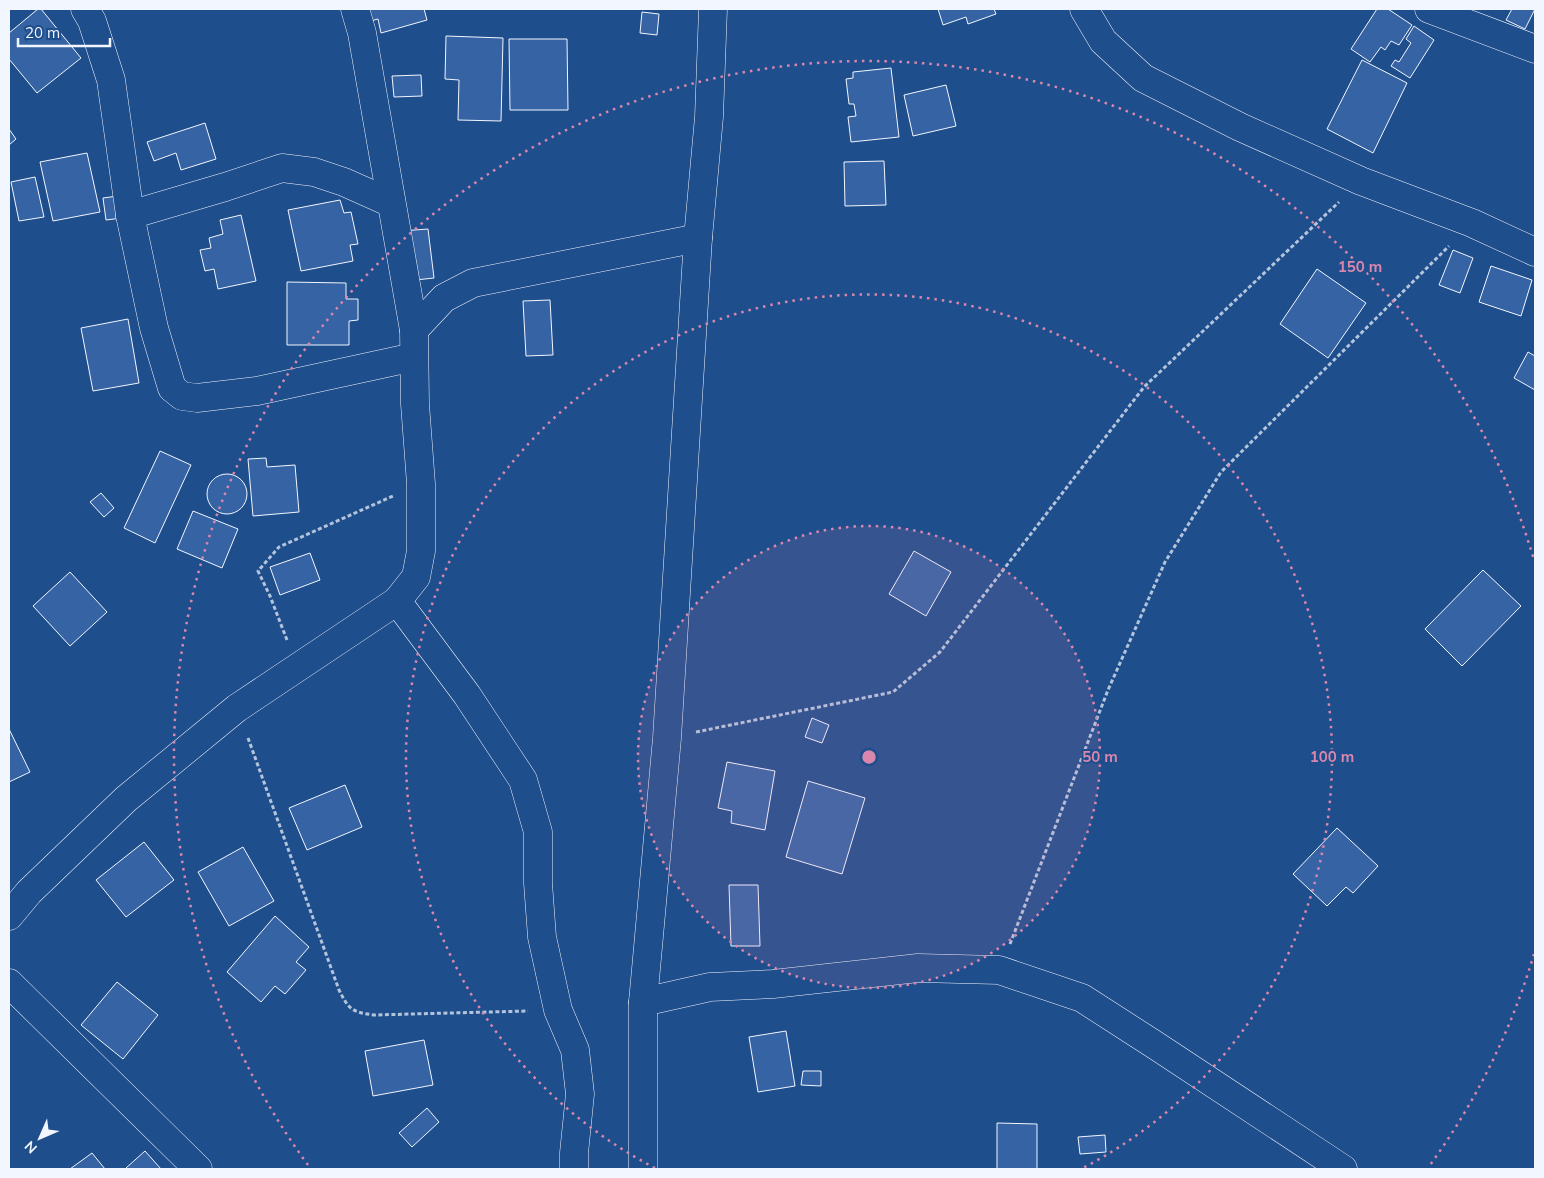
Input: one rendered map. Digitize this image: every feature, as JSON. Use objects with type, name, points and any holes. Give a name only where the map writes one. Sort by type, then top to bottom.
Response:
[{"type":"street","points":[[85,9],[92,21],[110,80],[130,215],[154,328],[172,388],[182,396],[197,398],[257,391],[414,358]]},
{"type":"street","points":[[9,916],[29,892],[126,799],[237,708],[397,601],[416,577],[420,551],[421,484],[414,330],[362,33],[355,9]]},
{"type":"street","points":[[643,1169],[643,1002],[667,738],[698,238],[709,117],[713,9]]},
{"type":"street","points":[[1084,9],[1103,41],[1143,78],[1240,127],[1361,181],[1472,223],[1535,252]]},
{"type":"street","points":[[1429,9],[1535,49]]},
{"type":"street","points":[[130,215],[282,168],[314,172],[344,182],[391,203]]},
{"type":"street","points":[[414,330],[444,298],[473,283],[698,238]]},
{"type":"street","points":[[397,601],[467,695],[523,780],[538,832],[538,883],[542,937],[558,1010],[575,1050],[580,1094],[574,1169]]},
{"type":"street","points":[[643,1002],[710,987],[772,984],[918,968],[999,970],[1082,998],[1342,1169]]},
{"type":"street","points":[[9,982],[198,1169]]},
{"type":"path","points":[[667,738],[893,692],[940,652],[1144,387],[1361,181]]},
{"type":"path","points":[[999,970],[1111,682],[1165,562],[1221,472],[1472,223]]},
{"type":"path","points":[[298,668],[270,596],[258,571],[279,547],[421,484]]},
{"type":"path","points":[[237,708],[339,990],[347,1005],[356,1012],[374,1015],[558,1010]]},
{"type":"building","points":[[38,9],[41,9],[81,58],[37,93],[9,59],[9,33]]},
{"type":"building","points":[[363,9],[424,9],[427,20],[381,33],[378,19],[367,22]]},
{"type":"building","points":[[938,9],[994,9],[996,14],[968,24],[966,17],[943,25]]},
{"type":"building","points":[[1377,9],[1388,9],[1412,25],[1399,45],[1391,41],[1385,50],[1381,47],[1370,62],[1351,49]]},
{"type":"building","points":[[1512,9],[1535,9],[1525,29],[1506,20]]},
{"type":"building","points":[[642,12],[659,14],[657,35],[640,33]]},
{"type":"building","points":[[1414,26],[1434,40],[1410,78],[1391,66],[1395,60],[1399,62],[1411,43],[1406,39]]},
{"type":"building","points":[[446,36],[503,38],[501,121],[458,120],[459,80],[445,79]]},
{"type":"building","points":[[509,39],[567,39],[568,110],[510,110]]},
{"type":"building","points":[[1362,60],[1407,83],[1373,153],[1327,129]]},
{"type":"building","points":[[891,68],[899,137],[851,142],[848,117],[856,116],[854,104],[849,104],[846,79],[853,78],[853,72]]},
{"type":"building","points":[[421,75],[422,96],[394,97],[392,76]]},
{"type":"building","points":[[946,85],[956,126],[913,136],[904,95]]},
{"type":"building","points":[[205,123],[216,159],[181,170],[176,153],[154,161],[147,142]]},
{"type":"building","points":[[9,129],[16,139],[9,145]]},
{"type":"building","points":[[87,153],[100,212],[53,221],[40,162]]},
{"type":"building","points":[[884,161],[886,205],[845,206],[844,162]]},
{"type":"building","points":[[35,177],[44,217],[19,221],[11,182]]},
{"type":"building","points":[[118,196],[122,218],[106,220],[103,198]]},
{"type":"building","points":[[340,200],[344,213],[351,212],[358,244],[350,245],[353,261],[301,271],[288,210]]},
{"type":"building","points":[[241,215],[256,281],[218,289],[214,269],[205,271],[200,250],[211,248],[209,238],[223,234],[220,220]]},
{"type":"building","points":[[428,229],[434,278],[406,281],[401,231]]},
{"type":"building","points":[[1453,250],[1473,258],[1460,293],[1439,285]]},
{"type":"building","points":[[1491,266],[1532,280],[1521,316],[1479,302]]},
{"type":"building","points":[[1317,269],[1366,303],[1328,358],[1280,324]]},
{"type":"building","points":[[287,282],[346,283],[346,299],[358,299],[358,320],[349,321],[349,345],[287,345]]},
{"type":"building","points":[[550,300],[553,355],[526,356],[523,301]]},
{"type":"building","points":[[128,319],[139,383],[93,391],[81,328]]},
{"type":"building","points":[[1528,352],[1535,356],[1535,390],[1514,378]]},
{"type":"building","points":[[160,451],[191,465],[155,543],[124,528]]},
{"type":"building","points":[[266,458],[267,467],[295,465],[299,512],[253,516],[248,459]]},
{"type":"building","points":[[227,474],[241,480],[247,494],[241,508],[227,514],[213,508],[207,494],[213,480]]},
{"type":"building","points":[[101,493],[114,508],[104,517],[90,502]]},
{"type":"building","points":[[193,511],[238,529],[222,568],[177,549]]},
{"type":"building","points":[[914,551],[951,572],[926,616],[889,594]]},
{"type":"building","points":[[310,553],[320,580],[280,595],[270,567]]},
{"type":"building","points":[[1483,570],[1521,606],[1462,666],[1425,629]]},
{"type":"building","points":[[70,572],[107,612],[70,646],[33,606]]},
{"type":"building","points":[[812,718],[829,725],[822,743],[805,737]]},
{"type":"building","points":[[9,729],[30,772],[9,782]]},
{"type":"building","points":[[727,762],[775,771],[765,830],[731,823],[732,811],[718,808]]},
{"type":"building","points":[[808,781],[865,798],[842,874],[786,857]]},
{"type":"building","points":[[345,785],[362,827],[307,850],[289,808]]},
{"type":"building","points":[[1337,828],[1378,866],[1353,893],[1346,887],[1327,906],[1293,874]]},
{"type":"building","points":[[144,842],[174,880],[126,917],[96,880]]},
{"type":"building","points":[[243,847],[274,901],[229,926],[198,872]]},
{"type":"building","points":[[729,885],[758,885],[760,946],[731,946]]},
{"type":"building","points":[[275,916],[309,947],[296,962],[306,970],[285,994],[275,986],[261,1002],[227,972]]},
{"type":"building","points":[[117,982],[158,1015],[123,1059],[81,1025]]},
{"type":"building","points":[[786,1031],[795,1086],[758,1092],[749,1037]]},
{"type":"building","points":[[424,1040],[433,1085],[373,1096],[365,1051]]},
{"type":"building","points":[[803,1071],[821,1071],[821,1086],[801,1085]]},
{"type":"building","points":[[427,1108],[439,1122],[412,1147],[399,1133]]},
{"type":"building","points":[[997,1123],[1037,1124],[1037,1169],[997,1169]]},
{"type":"building","points":[[1105,1135],[1106,1152],[1080,1154],[1078,1137]]},
{"type":"building","points":[[145,1151],[161,1169],[126,1168]]},
{"type":"building","points":[[92,1153],[105,1169],[70,1169]]}]
